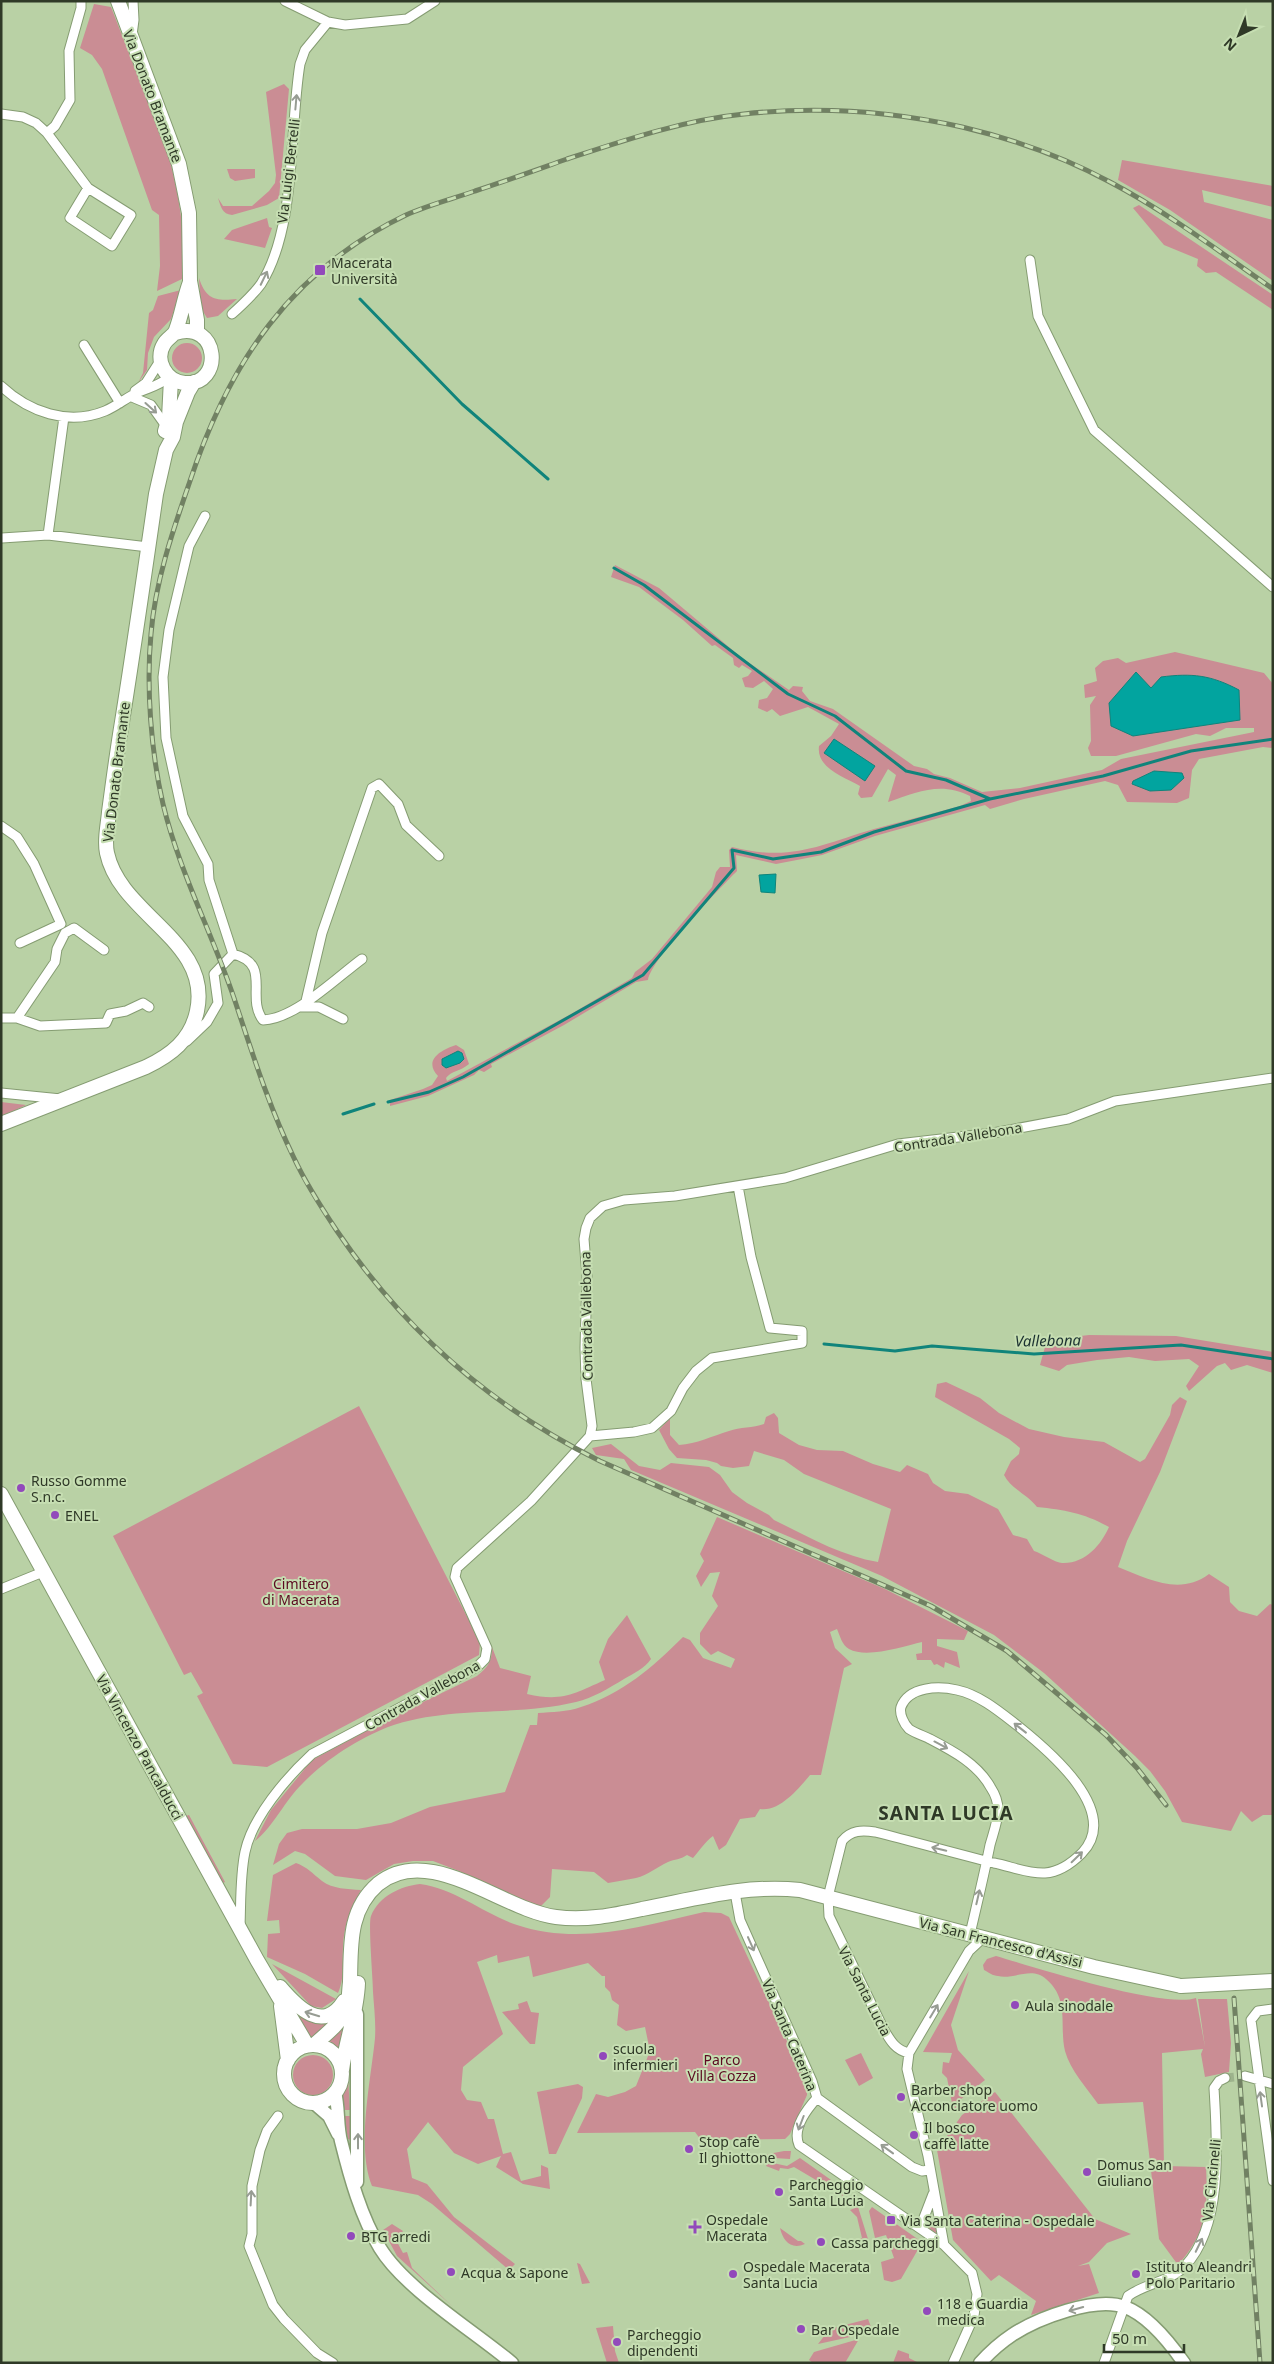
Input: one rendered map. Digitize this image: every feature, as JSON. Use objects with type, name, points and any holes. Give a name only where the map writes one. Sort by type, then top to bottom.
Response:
[{"type":"main road","name":"Via Donato Bramante","points":[[1,1124],[146,1067],[168,1056],[179,1047],[191,1030],[198,1008],[198,990],[193,969],[184,952],[136,903],[119,882],[106,851],[114,767],[148,547],[166,450],[173,437],[176,422],[188,392],[194,382],[208,373],[213,358],[210,344],[197,333],[197,320],[190,282],[189,213],[179,164],[118,1]]},
{"type":"main road","name":"Via Donato Bramante","points":[[160,362],[165,342],[175,333],[190,282]]},
{"type":"main road","points":[[175,333],[183,331],[197,333]]},
{"type":"main road","points":[[160,362],[170,378],[186,384],[194,382]]},
{"type":"main road","name":"Via Donato Bramante","points":[[166,450],[164,435],[168,418],[170,378]]},
{"type":"main road","name":"Via Vincenzo Pancalducci","points":[[1,1494],[280,2000],[310,2045],[329,2050],[339,2062],[342,2070]]},
{"type":"main road","points":[[288,2060],[292,2053],[310,2045],[340,2019],[347,2008],[354,1920],[372,1890],[386,1879],[406,1871],[446,1875],[524,1910],[559,1917],[603,1917],[733,1895],[788,1894],[828,1897]]},
{"type":"main road","name":"Via San Francesco d'Assisi","points":[[733,1895],[759,1888],[800,1890],[1158,1982],[1181,1986],[1273,1981]]},
{"type":"main road","name":"Via Vincenzo Pancalducci","points":[[340,2138],[335,2092],[342,2078],[344,2049],[358,2004],[362,1909]]},
{"type":"main road","points":[[257,1960],[300,2009],[312,2015],[322,2016],[334,2013],[349,1992]]},
{"type":"main road","name":"Via Vincenzo Pancalducci","points":[[280,2000],[288,2060],[284,2076],[290,2091],[302,2101],[314,2103],[329,2116],[340,2138],[372,2233],[392,2263],[413,2284],[512,2363]]},
{"type":"main road","points":[[356,2189],[358,2004]]},
{"type":"main road","points":[[314,2103],[329,2098],[335,2092]]},
{"type":"main road","points":[[980,2363],[1003,2342],[1031,2325],[1094,2304],[1124,2306],[1138,2315],[1155,2330],[1184,2363]]},
{"type":"street","points":[[47,133],[55,126],[70,100],[69,51],[81,8],[81,1]]},
{"type":"street","points":[[131,38],[134,20],[133,1]]},
{"type":"street","points":[[285,1],[328,22],[345,25],[374,24],[407,19],[434,1]]},
{"type":"street","name":"Via Luigi Bertelli","points":[[232,314],[262,282],[277,247],[285,211],[300,64],[305,50],[328,22]]},
{"type":"street","points":[[1,114],[24,117],[36,123],[47,133],[88,188],[131,215],[112,246],[70,218],[88,188]]},
{"type":"street","points":[[1030,260],[1038,316],[1094,430],[1273,587]]},
{"type":"street","points":[[84,345],[120,403]]},
{"type":"street","points":[[132,397],[137,389],[146,383],[160,362]]},
{"type":"street","points":[[1,386],[24,404],[44,413],[64,417],[91,415],[161,384],[170,378]]},
{"type":"street","points":[[132,397],[150,405],[166,426]]},
{"type":"street","points":[[48,535],[64,417]]},
{"type":"street","points":[[205,516],[189,546],[169,630],[163,677],[166,738],[183,816],[208,864],[209,880],[233,954]]},
{"type":"street","points":[[2,538],[48,535],[148,547]]},
{"type":"street","points":[[303,1004],[322,933],[372,788],[379,784],[398,804],[406,824],[439,856]]},
{"type":"street","points":[[1,826],[17,837],[34,864],[61,924],[20,944]]},
{"type":"street","points":[[17,1018],[43,977],[55,962],[57,949],[65,933],[74,928],[104,950]]},
{"type":"street","points":[[233,954],[242,957],[251,964],[256,974],[257,1012],[263,1020],[272,1019],[303,1004],[362,959]]},
{"type":"street","points":[[179,1047],[194,1036],[218,1003],[214,974],[233,954]]},
{"type":"street","points":[[1,1018],[17,1018],[40,1026],[106,1023],[110,1014],[126,1011],[143,1004],[149,1007]]},
{"type":"street","points":[[303,1004],[319,1007],[343,1019]]},
{"type":"street","name":"Contrada Vallebona","points":[[239,1928],[243,1868],[250,1836],[285,1783],[312,1754],[477,1667],[485,1659],[487,1648],[458,1588],[455,1577],[457,1568],[531,1501],[590,1436],[592,1426],[586,1379],[585,1348],[587,1276],[584,1239],[590,1218],[603,1206],[611,1203],[785,1178],[898,1144],[993,1133],[1068,1119],[1115,1101],[1273,1078]]},
{"type":"street","points":[[1,1093],[64,1099]]},
{"type":"street","points":[[590,1436],[634,1432],[652,1428],[671,1410],[683,1388],[696,1372],[712,1358],[802,1344],[802,1331],[770,1328],[751,1257],[738,1186]]},
{"type":"street","points":[[1,1589],[43,1572]]},
{"type":"street","points":[[828,1897],[842,1841],[847,1834],[857,1831],[875,1832],[987,1861],[1045,1873],[1062,1868],[1074,1861],[1085,1849],[1092,1834],[1094,1821],[1083,1794],[1070,1772],[1009,1719],[980,1700],[958,1690],[932,1688],[909,1696],[901,1708],[902,1718],[909,1728],[965,1759],[981,1773],[992,1788],[998,1811],[987,1861],[977,1936],[909,2053],[907,2069],[930,2170],[944,2245],[972,2273],[977,2294],[973,2321],[954,2363]]},
{"type":"street","name":"Via Santa Caterina","points":[[733,1895],[740,1920],[812,2081],[816,2098],[806,2111],[797,2132],[799,2145],[944,2245]]},
{"type":"street","name":"Via Santa Lucia","points":[[828,1897],[828,1908],[834,1926],[883,2028],[892,2044],[898,2049],[909,2053]]},
{"type":"street","points":[[1273,2009],[1258,2012],[1251,2020],[1273,2182]]},
{"type":"street","points":[[1245,2076],[1273,2084]]},
{"type":"street","name":"Via Cincinelli","points":[[1124,2306],[1132,2294],[1165,2280],[1180,2270],[1194,2255],[1200,2243],[1211,2210],[1217,2146],[1214,2088],[1224,2078]]},
{"type":"street","points":[[816,2098],[912,2167],[922,2171],[930,2170]]},
{"type":"street","points":[[278,2116],[267,2131],[260,2150],[252,2186],[252,2234],[249,2246],[273,2305],[317,2353],[333,2363]]},
{"type":"street","points":[[912,2224],[923,2220],[933,2192]]},
{"type":"street","points":[[1104,2363],[1124,2306]]},
{"type":"green space","points":[[94,4],[111,7],[169,156],[173,171],[183,232],[182,279],[157,291],[160,266],[159,215],[152,210],[102,69],[92,55],[80,48]]},
{"type":"green space","points":[[284,84],[289,89],[279,198],[267,205],[232,215],[226,213],[222,210],[218,198],[223,206],[252,206],[275,183],[276,175],[266,92]]},
{"type":"green space","points":[[1122,160],[1273,186],[1273,207],[1202,190],[1204,202],[1273,220],[1273,281],[1170,210],[1118,180]]},
{"type":"green space","points":[[227,169],[255,169],[255,178],[235,181],[230,178]]},
{"type":"green space","points":[[1139,205],[1273,295],[1273,310],[1216,272],[1206,273],[1197,266],[1198,259],[1164,245],[1133,208]]},
{"type":"green space","points":[[267,218],[269,227],[272,228],[265,248],[224,239],[232,230]]},
{"type":"green space","points":[[199,278],[205,291],[213,298],[223,300],[237,299],[218,316],[207,318],[201,308]]},
{"type":"green space","points":[[181,290],[171,319],[154,337],[148,353],[147,370],[138,383],[143,373],[149,313],[153,310],[158,296]]},
{"type":"green space","points":[[187,343],[198,347],[202,358],[198,369],[187,373],[176,369],[172,358],[176,347]]},
{"type":"green space","points":[[615,565],[659,588],[742,658],[789,690],[793,686],[803,687],[802,691],[810,701],[833,709],[914,766],[927,769],[934,774],[950,778],[982,792],[1020,788],[1102,770],[1121,759],[1254,732],[1254,728],[1226,728],[1210,736],[1196,734],[1116,756],[1091,756],[1088,748],[1091,741],[1090,705],[1096,696],[1085,698],[1084,685],[1097,681],[1095,668],[1103,661],[1118,658],[1126,663],[1175,652],[1264,673],[1273,684],[1273,748],[1263,747],[1199,759],[1192,770],[1189,798],[1177,803],[1127,802],[1118,785],[1105,781],[1024,799],[990,809],[985,805],[875,836],[822,855],[776,864],[736,855],[737,871],[673,941],[652,970],[648,980],[636,982],[564,1025],[491,1064],[492,1067],[484,1072],[479,1070],[474,1075],[428,1096],[390,1106],[390,1100],[432,1085],[438,1076],[432,1065],[433,1060],[445,1050],[456,1045],[464,1050],[469,1064],[453,1072],[446,1078],[447,1081],[571,1014],[632,978],[635,972],[652,959],[712,887],[716,872],[720,867],[730,867],[729,850],[732,847],[772,853],[805,850],[960,806],[971,801],[970,796],[949,789],[939,789],[919,792],[888,802],[896,775],[888,769],[872,797],[861,798],[858,794],[860,786],[832,771],[826,766],[819,754],[819,746],[831,736],[839,724],[808,707],[780,716],[772,709],[767,712],[758,708],[759,700],[767,698],[773,689],[764,681],[753,688],[745,687],[742,678],[748,676],[752,671],[742,665],[739,668],[734,665],[733,658],[715,645],[712,646],[683,620],[639,587],[611,577]]},
{"type":"green space","points":[[1,1102],[26,1105],[1,1117]]},
{"type":"green space","points":[[1089,1335],[1176,1336],[1273,1352],[1273,1373],[1247,1365],[1231,1370],[1225,1363],[1217,1366],[1189,1391],[1186,1386],[1199,1366],[1189,1359],[1155,1361],[1129,1357],[1067,1365],[1059,1371],[1040,1365],[1047,1340]]},
{"type":"green space","points":[[946,1382],[980,1398],[999,1413],[1029,1429],[1064,1437],[1104,1442],[1140,1462],[1145,1459],[1170,1415],[1172,1405],[1180,1397],[1187,1401],[1160,1472],[1127,1541],[1118,1567],[1152,1580],[1175,1585],[1198,1581],[1209,1574],[1229,1587],[1230,1602],[1239,1611],[1257,1616],[1270,1604],[1273,1605],[1273,1815],[1263,1815],[1252,1822],[1241,1811],[1231,1831],[1182,1822],[1165,1791],[1150,1771],[1135,1756],[1044,1673],[994,1635],[882,1576],[631,1470],[624,1459],[596,1455],[592,1448],[611,1444],[639,1466],[660,1470],[671,1463],[709,1467],[720,1475],[732,1492],[774,1520],[838,1550],[878,1562],[891,1509],[804,1474],[784,1460],[754,1451],[749,1466],[733,1468],[706,1460],[677,1458],[669,1449],[659,1430],[670,1418],[670,1435],[679,1445],[686,1444],[733,1430],[764,1424],[766,1417],[774,1413],[778,1418],[779,1433],[799,1445],[817,1450],[843,1451],[873,1464],[900,1472],[907,1465],[928,1474],[933,1483],[945,1491],[968,1494],[998,1509],[1013,1535],[1027,1539],[1034,1551],[1056,1561],[1062,1563],[1078,1560],[1097,1547],[1109,1527],[1091,1518],[1074,1513],[1037,1507],[1029,1498],[1015,1488],[1004,1475],[1011,1461],[1019,1454],[1020,1448],[1009,1439],[935,1397],[937,1384]]},
{"type":"green space","name":"Cimitero di Macerata","points":[[359,1406],[480,1642],[479,1655],[267,1767],[233,1764],[197,1696],[203,1693],[191,1672],[184,1675],[113,1536]]},
{"type":"green space","points":[[717,1517],[885,1589],[968,1631],[964,1640],[937,1639],[937,1646],[957,1652],[960,1668],[945,1662],[944,1668],[937,1664],[934,1665],[931,1660],[917,1660],[916,1654],[922,1653],[922,1642],[886,1651],[865,1653],[849,1649],[837,1629],[830,1632],[835,1648],[852,1664],[844,1668],[821,1775],[810,1775],[795,1792],[775,1807],[760,1809],[755,1817],[740,1819],[726,1845],[719,1850],[713,1836],[693,1858],[687,1855],[668,1862],[640,1877],[608,1883],[594,1872],[552,1869],[550,1897],[541,1906],[516,1899],[459,1871],[433,1861],[413,1861],[394,1864],[366,1880],[335,1876],[305,1854],[295,1851],[273,1865],[279,1844],[287,1833],[302,1829],[357,1829],[391,1823],[430,1807],[505,1792],[530,1725],[537,1725],[538,1713],[576,1709],[610,1695],[648,1669],[683,1637],[690,1640],[703,1658],[731,1668],[735,1659],[718,1651],[711,1655],[700,1644],[700,1633],[718,1606],[712,1596],[720,1572],[710,1573],[701,1587],[696,1576],[704,1561],[700,1554]]},
{"type":"green space","points":[[627,1615],[651,1659],[635,1673],[589,1698],[576,1702],[529,1709],[434,1716],[388,1727],[354,1744],[321,1766],[296,1790],[268,1828],[255,1841],[271,1810],[312,1760],[394,1716],[477,1676],[489,1664],[492,1647],[500,1668],[531,1676],[527,1694],[559,1697],[575,1693],[605,1680],[599,1662],[608,1639]]},
{"type":"green space","points":[[189,1815],[225,1882],[221,1884],[186,1816]]},
{"type":"green space","points":[[296,1863],[331,1886],[361,1890],[346,1924],[342,1976],[338,1993],[305,1974],[267,1957],[268,1934],[280,1933],[279,1920],[267,1921],[273,1875]]},
{"type":"green space","name":"Parco Villa Cozza","points":[[420,1884],[458,1896],[493,1915],[517,1925],[564,1934],[611,1932],[704,1912],[721,1913],[729,1917],[807,2084],[807,2095],[790,2134],[785,2139],[701,2140],[695,2132],[577,2133],[596,2094],[608,2097],[625,2092],[636,2086],[650,2051],[645,2027],[626,2031],[617,2025],[619,2005],[612,2000],[610,1992],[605,1987],[605,1976],[602,1976],[588,1963],[533,1977],[529,1956],[498,1963],[497,1955],[477,1962],[503,2034],[463,2067],[461,2090],[467,2100],[481,2102],[488,2119],[494,2119],[503,2154],[511,2152],[521,2181],[541,2176],[541,2165],[548,2168],[550,2189],[523,2184],[496,2167],[501,2156],[478,2164],[454,2153],[428,2122],[407,2149],[412,2178],[427,2184],[454,2217],[515,2264],[509,2270],[432,2204],[418,2195],[372,2186],[367,2170],[365,2152],[366,2113],[375,2038],[370,1921],[379,1903],[391,1893],[405,1887]]},
{"type":"green space","points":[[996,1956],[1098,1985],[1157,1998],[1180,2000],[1196,1998],[1205,2047],[1198,1999],[1227,1999],[1231,2043],[1229,2072],[1205,2077],[1201,2054],[1203,2049],[1162,2053],[1164,2166],[1206,2167],[1207,2195],[1204,2219],[1195,2242],[1178,2265],[1159,2239],[1143,2102],[1098,2104],[1067,2058],[1063,2042],[1061,2004],[1053,1987],[1041,1975],[1029,1973],[1004,1977],[984,1970],[983,1965],[987,1959]]},
{"type":"green space","points":[[272,1964],[336,1999],[322,2008],[311,2006]]},
{"type":"green space","points":[[969,1971],[951,2025],[958,2050],[985,2080],[956,2103],[958,2111],[954,2113],[947,2078],[942,2073],[943,2062],[949,2063],[952,2053],[923,2052]]},
{"type":"green space","points":[[527,2001],[531,2012],[539,2013],[535,2044],[530,2044],[502,2012],[519,2009],[518,2004]]},
{"type":"green space","points":[[295,2012],[313,2019],[334,2019],[314,2039],[308,2035]]},
{"type":"green space","points":[[349,2012],[338,2053],[326,2043]]},
{"type":"green space","points":[[861,2053],[873,2078],[859,2086],[845,2060]]},
{"type":"green space","points":[[317,2055],[324,2058],[330,2064],[333,2075],[332,2083],[324,2092],[317,2095],[309,2095],[302,2092],[294,2083],[293,2071],[296,2064],[305,2056]]},
{"type":"green space","points":[[348,2077],[350,2110],[343,2110],[342,2097]]},
{"type":"green space","points":[[578,2084],[583,2087],[582,2098],[556,2154],[549,2154],[537,2092]]},
{"type":"green space","points":[[995,2092],[1095,2219],[1131,2234],[1107,2243],[1089,2262],[1078,2266],[1089,2264],[1099,2293],[1031,2315],[1036,2301],[999,2275],[991,2281],[953,2240],[937,2150],[962,2115]]},
{"type":"green space","points":[[344,2116],[350,2116],[351,2140],[348,2139]]},
{"type":"green space","points":[[791,2151],[790,2159],[758,2157],[758,2156]]},
{"type":"green space","points":[[800,2158],[841,2187],[843,2196],[794,2167],[788,2169],[780,2168],[779,2171],[766,2166],[768,2162],[787,2166]]},
{"type":"green space","points":[[858,2207],[868,2239],[848,2244],[862,2238],[857,2217],[850,2210]]},
{"type":"green space","points":[[872,2207],[919,2240],[920,2246],[901,2279],[892,2282],[884,2280],[881,2262],[894,2258],[886,2235],[875,2238],[869,2211]]},
{"type":"green space","points":[[934,2216],[937,2234],[925,2226]]},
{"type":"green space","points":[[392,2224],[403,2231],[396,2240],[403,2253],[407,2252],[412,2268],[453,2307],[397,2256],[383,2230]]},
{"type":"green space","points":[[780,2228],[805,2244],[796,2246],[788,2243],[783,2237]]},
{"type":"green space","points":[[577,2263],[580,2264],[590,2283],[582,2284]]},
{"type":"green space","points":[[868,2319],[873,2332],[818,2344],[825,2335],[822,2331]]},
{"type":"green space","points":[[613,2326],[615,2351],[619,2363],[607,2363],[596,2328]]},
{"type":"green space","points":[[859,2339],[845,2363],[813,2363],[809,2360],[814,2352]]},
{"type":"green space","points":[[898,2350],[909,2354],[909,2358],[919,2363],[893,2363]]},
{"type":"water","points":[[1136,672],[1151,688],[1161,677],[1182,675],[1201,676],[1229,685],[1239,690],[1240,720],[1133,736],[1111,726],[1109,703]]},
{"type":"water","points":[[834,739],[875,766],[865,781],[824,753]]},
{"type":"water","points":[[1154,771],[1182,773],[1184,778],[1171,790],[1150,791],[1132,784],[1133,781]]},
{"type":"water","points":[[776,874],[775,893],[761,892],[759,875]]},
{"type":"water","points":[[458,1051],[462,1053],[464,1059],[460,1063],[446,1068],[442,1065],[442,1059]]},
{"type":"waterway","points":[[360,299],[462,404],[548,479]]},
{"type":"waterway","points":[[614,568],[644,585],[788,694],[835,716],[906,771],[946,780],[990,799],[1103,776],[1191,751],[1273,739]]},
{"type":"waterway","points":[[388,1102],[429,1092],[463,1077],[643,975],[734,868],[732,850],[773,859],[821,852],[874,832],[990,799]]},
{"type":"waterway","points":[[343,1114],[374,1104]]},
{"type":"waterway","name":"Vallebona","points":[[824,1344],[895,1351],[932,1346],[1034,1354],[1181,1345],[1273,1359]]},
{"type":"tunnel","points":[[1225,2078],[1245,2076]]},
{"type":"railway","points":[[1166,1805],[1137,1768],[1106,1735],[1007,1651],[931,1606],[600,1461],[561,1440],[523,1417],[487,1391],[453,1363],[391,1301],[337,1231],[294,1158],[269,1099],[234,998],[178,853],[163,804],[155,763],[149,697],[151,634],[156,595],[171,537],[206,438],[224,397],[245,359],[270,324],[297,292],[329,263],[365,237],[406,215],[633,138],[677,126],[722,117],[799,110],[881,114],[962,127],[1038,150],[1093,173],[1173,219],[1273,289]]},
{"type":"railway","points":[[1234,1998],[1260,2363]]},
{"type":"place","name":"Macerata Università","points":[[320,270]]},
{"type":"place","name":"Russo Gomme S.n.c.","points":[[21,1488]]},
{"type":"place","name":"ENEL","points":[[55,1515]]},
{"type":"place","name":"Aula sinodale","points":[[1015,2005]]},
{"type":"place","name":"scuola infermieri","points":[[603,2056]]},
{"type":"place","name":"Barber shop Acconciatore uomo","points":[[901,2097]]},
{"type":"place","name":"Il bosco caffè latte","points":[[914,2135]]},
{"type":"place","name":"Stop cafè Il ghiottone","points":[[689,2149]]},
{"type":"place","name":"Domus San Giuliano","points":[[1087,2172]]},
{"type":"place","name":"Parcheggio Santa Lucia","points":[[779,2192]]},
{"type":"place","name":"Via Santa Caterina - Ospedale","points":[[891,2220]]},
{"type":"place","name":"Ospedale Macerata","points":[[695,2227]]},
{"type":"place","name":"BTG arredi","points":[[351,2236]]},
{"type":"place","name":"Cassa parcheggi","points":[[821,2242]]},
{"type":"place","name":"Acqua & Sapone","points":[[451,2272]]},
{"type":"place","name":"Ospedale Macerata Santa Lucia","points":[[733,2274]]},
{"type":"place","name":"Istituto Aleandri Polo Paritario","points":[[1136,2274]]},
{"type":"place","name":"118 e Guardia medica","points":[[927,2311]]},
{"type":"place","name":"Bar Ospedale","points":[[801,2329]]},
{"type":"place","name":"Parcheggio dipendenti","points":[[617,2342]]},
{"type":"district","name":"SANTA LUCIA","points":[[946,1813]]}]
